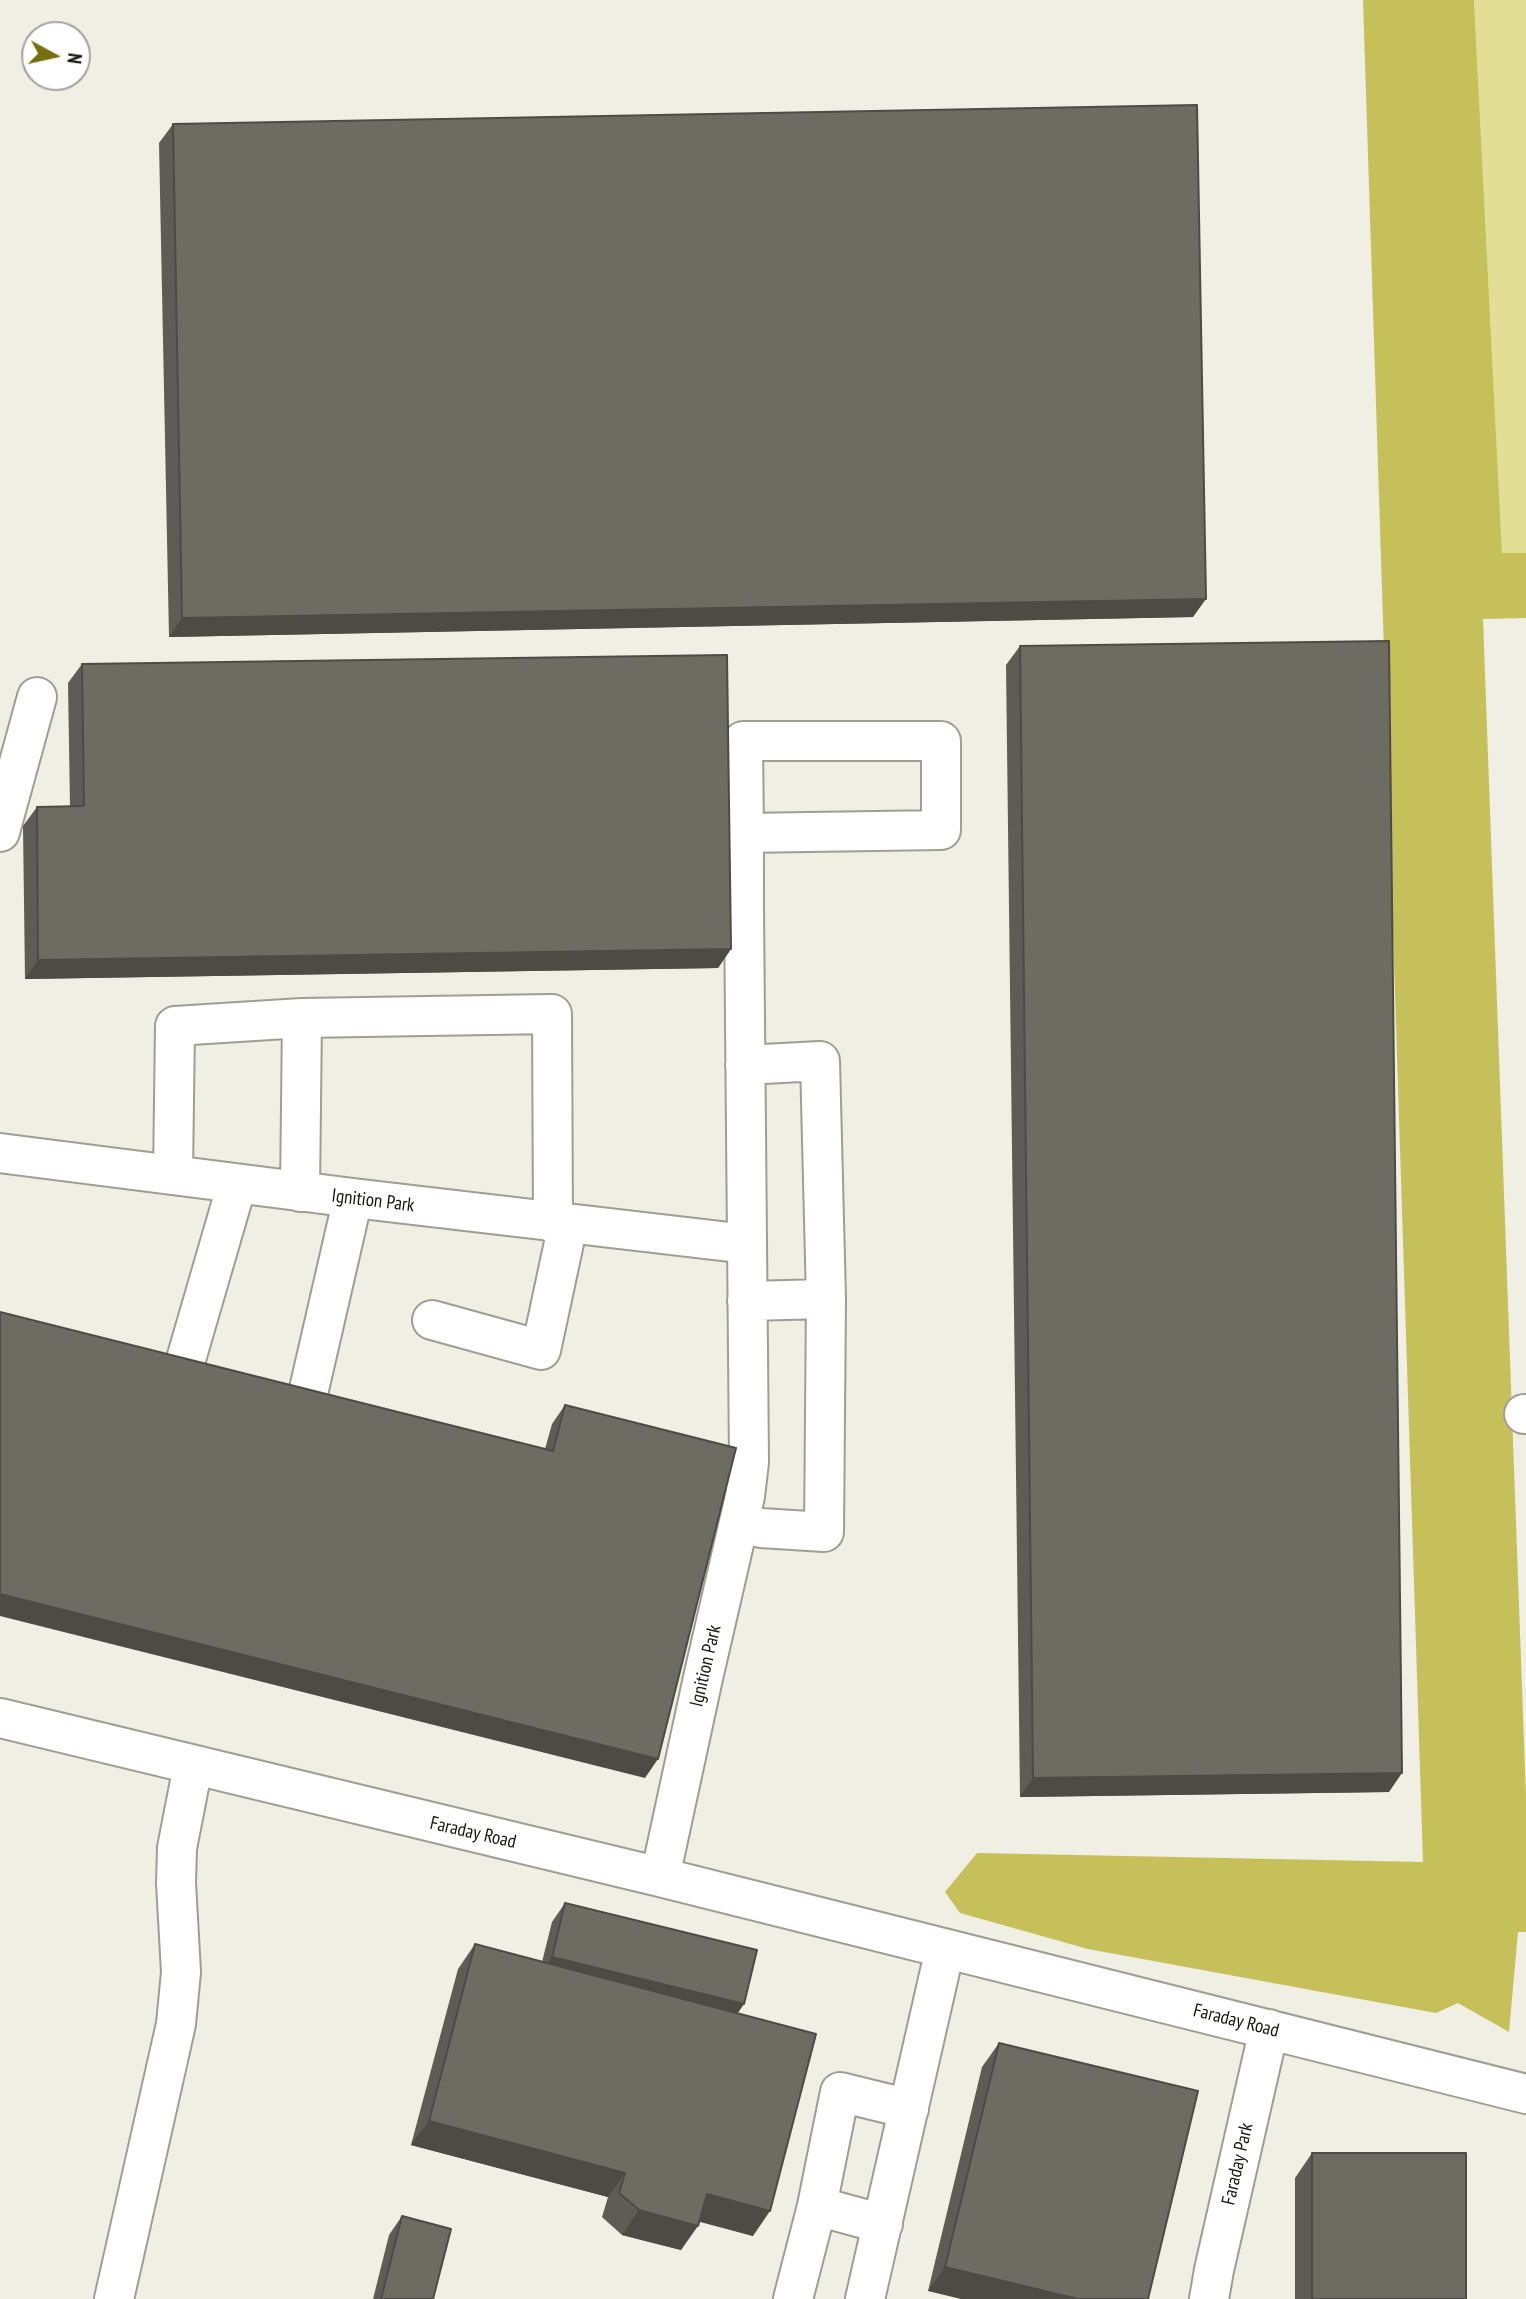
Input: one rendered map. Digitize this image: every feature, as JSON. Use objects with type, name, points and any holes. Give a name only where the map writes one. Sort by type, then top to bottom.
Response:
[{"type":"street","points":[[0,832],[37,697]]},
{"type":"street","name":"Ignition Park","points":[[660,1878],[745,1496],[749,1462],[743,741],[941,741],[941,830],[744,833]]},
{"type":"street","points":[[173,1175],[176,1026],[302,1018],[552,1014],[560,1223],[541,1350],[432,1320]]},
{"type":"street","points":[[300,1192],[302,1018]]},
{"type":"street","points":[[739,1523],[761,1528],[824,1532],[826,1299],[820,1061],[746,1065]]},
{"type":"street","name":"Ignition Park","points":[[0,1153],[300,1192],[747,1244]]},
{"type":"street","points":[[180,1380],[237,1184]]},
{"type":"street","points":[[304,1411],[353,1198]]},
{"type":"street","points":[[747,1301],[826,1299]]},
{"type":"street","name":"Faraday Road","points":[[0,1718],[660,1878],[1526,2094]]},
{"type":"street","points":[[114,2299],[176,2024],[181,1972],[176,1883],[177,1848],[193,1766]]},
{"type":"street","points":[[865,2299],[945,1949]]},
{"type":"street","name":"Faraday Park","points":[[1209,2299],[1269,2029]]},
{"type":"street","points":[[793,2299],[817,2206],[840,2092],[909,2109]]},
{"type":"street","points":[[817,2206],[883,2224]]},
{"type":"shaded area","points":[[1363,0],[1474,0],[1502,553],[1526,553],[1526,618],[1483,619],[1526,1797],[1526,1932],[1518,1932],[1509,2032],[1458,2003],[1436,2013],[1088,1949],[960,1913],[945,1892],[977,1853],[1423,1862]]},
{"type":"shaded area","points":[[1474,0],[1526,0],[1526,553],[1502,554]]},
{"type":"building","points":[[1197,105],[1206,599],[182,618],[173,124]]},
{"type":"building","points":[[1389,641],[1402,1773],[1033,1778],[1020,646]]},
{"type":"building","points":[[727,655],[731,949],[38,960],[37,807],[84,806],[82,664]]},
{"type":"building","points":[[0,1312],[553,1451],[565,1405],[736,1448],[658,1759],[0,1594]]},
{"type":"building","points":[[565,1903],[757,1950],[744,2004],[552,1957]]},
{"type":"building","points":[[475,1944],[816,2034],[770,2211],[707,2194],[698,2226],[639,2210],[619,2193],[625,2173],[429,2121]]},
{"type":"building","points":[[999,2043],[1198,2091],[1148,2299],[1078,2299],[945,2267]]},
{"type":"building","points":[[1312,2153],[1466,2153],[1466,2299],[1312,2299]]},
{"type":"building","points":[[402,2216],[451,2229],[433,2299],[381,2299]]}]
